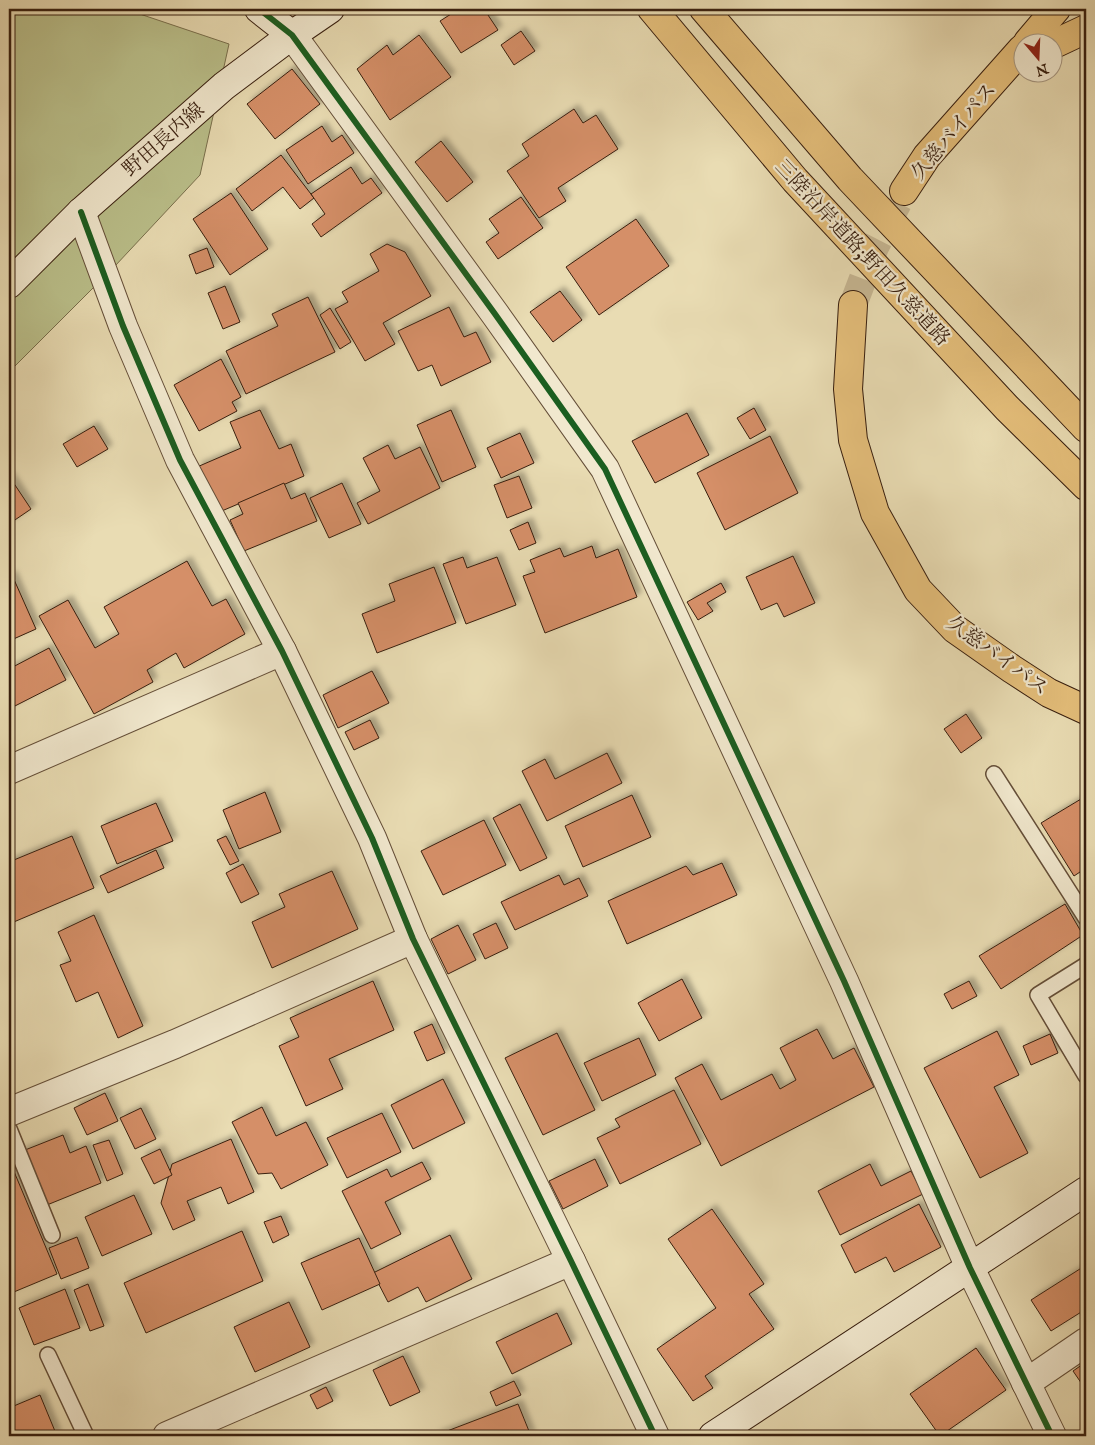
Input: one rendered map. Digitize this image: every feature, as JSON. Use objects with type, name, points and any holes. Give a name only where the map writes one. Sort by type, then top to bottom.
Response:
[{"type":"highway","name":"三陸沿岸道路;野田久慈道路","points":[[652,9],[794,180],[1007,408],[1086,486]]},
{"type":"highway","name":"三陸沿岸道路;野田久慈道路","points":[[704,9],[850,178],[1086,428]]},
{"type":"highway","points":[[1036,32],[1056,9]]},
{"type":"highway","points":[[1062,41],[1086,29]]},
{"type":"highway","name":"久慈バイパス","points":[[904,191],[927,156],[1012,67]]},
{"type":"highway","name":"久慈バイパス","points":[[853,305],[848,389],[853,440],[874,513],[918,590],[955,628],[1012,669],[1050,693],[1086,710]]},
{"type":"street","points":[[258,9],[292,35],[484,298],[605,469],[844,981],[970,1268],[1052,1436]]},
{"type":"street","name":"野田長内線","points":[[9,284],[81,212],[224,86],[330,9]]},
{"type":"street","points":[[81,212],[123,326],[180,460],[282,651],[372,838],[414,939],[655,1436]]},
{"type":"street","points":[[9,770],[282,651]]},
{"type":"street","points":[[9,1112],[175,1044],[414,939]]},
{"type":"street","points":[[714,1436],[1086,1191]]},
{"type":"street","points":[[167,1436],[571,1260]]},
{"type":"street","points":[[1026,1383],[1086,1342]]},
{"type":"lane","points":[[994,774],[1086,918]]},
{"type":"lane","points":[[1086,965],[1038,995],[1086,1076]]},
{"type":"lane","points":[[9,1129],[52,1235]]},
{"type":"lane","points":[[48,1355],[86,1436]]},
{"type":"green space","points":[[9,9],[125,9],[229,44],[200,175],[115,266],[9,372]]},
{"type":"building","points":[[459,9],[484,9],[498,30],[461,53],[440,21]]},
{"type":"building","points":[[521,31],[535,51],[514,65],[501,45]]},
{"type":"building","points":[[419,35],[451,77],[390,120],[357,69],[387,45],[393,55]]},
{"type":"building","points":[[292,69],[320,104],[275,139],[247,104]]},
{"type":"building","points":[[574,109],[583,123],[596,115],[618,149],[558,188],[566,201],[539,218],[507,171],[529,156],[522,144]]},
{"type":"building","points":[[322,126],[332,142],[342,135],[354,153],[308,184],[286,150]]},
{"type":"building","points":[[441,141],[473,182],[447,202],[415,162]]},
{"type":"building","points":[[281,155],[314,198],[300,209],[283,187],[252,211],[236,189]]},
{"type":"building","points":[[351,167],[362,184],[371,178],[382,193],[321,237],[312,224],[325,214],[311,194]]},
{"type":"building","points":[[231,193],[268,249],[230,275],[193,219]]},
{"type":"building","points":[[521,197],[543,228],[498,259],[486,242],[499,233],[489,219]]},
{"type":"building","points":[[636,219],[669,266],[599,315],[566,267]]},
{"type":"building","points":[[387,244],[405,252],[431,296],[383,323],[395,344],[365,361],[335,309],[348,302],[342,292],[379,271],[370,254]]},
{"type":"building","points":[[207,248],[214,267],[196,274],[189,255]]},
{"type":"building","points":[[225,286],[240,322],[223,329],[208,293]]},
{"type":"building","points":[[560,291],[582,320],[553,342],[530,312]]},
{"type":"building","points":[[308,297],[335,352],[246,394],[226,351],[278,326],[272,314]]},
{"type":"building","points":[[449,307],[464,337],[476,332],[491,362],[441,386],[432,365],[418,371],[398,331]]},
{"type":"building","points":[[330,308],[351,342],[340,349],[320,315]]},
{"type":"building","points":[[221,359],[241,397],[232,402],[237,411],[199,431],[174,385]]},
{"type":"building","points":[[754,408],[766,430],[750,439],[737,418]]},
{"type":"building","points":[[260,410],[279,449],[291,444],[304,476],[217,513],[197,467],[241,448],[230,422]]},
{"type":"building","points":[[451,410],[476,467],[442,482],[417,425]]},
{"type":"building","points":[[687,413],[709,455],[655,483],[632,441]]},
{"type":"building","points":[[94,426],[108,449],[77,467],[63,444]]},
{"type":"building","points":[[520,433],[534,463],[501,478],[487,448]]},
{"type":"building","points":[[770,436],[798,493],[725,530],[697,473]]},
{"type":"building","points":[[388,445],[395,459],[420,447],[440,488],[368,524],[357,503],[380,491],[363,458]]},
{"type":"building","points":[[9,476],[31,509],[9,524]]},
{"type":"building","points":[[519,476],[532,508],[507,518],[494,485]]},
{"type":"building","points":[[284,483],[291,499],[305,493],[317,521],[244,551],[230,520],[243,514],[238,503]]},
{"type":"building","points":[[342,483],[361,524],[329,538],[310,498]]},
{"type":"building","points":[[528,522],[536,543],[519,550],[510,530]]},
{"type":"building","points":[[592,546],[596,558],[618,549],[637,597],[545,633],[523,576],[535,572],[530,560],[560,548],[564,557]]},
{"type":"building","points":[[793,556],[815,603],[784,617],[777,603],[761,610],[746,577]]},
{"type":"building","points":[[463,557],[467,568],[497,557],[516,605],[466,624],[443,564]]},
{"type":"building","points":[[187,561],[212,606],[226,599],[245,634],[184,668],[176,653],[147,670],[153,682],[94,714],[39,616],[68,600],[95,648],[119,634],[104,607]]},
{"type":"building","points":[[434,567],[456,623],[377,653],[362,614],[395,601],[389,584]]},
{"type":"building","points":[[12,575],[36,629],[9,641],[9,577]]},
{"type":"building","points":[[721,583],[726,592],[707,603],[713,611],[698,620],[687,602]]},
{"type":"building","points":[[49,648],[66,680],[9,709],[9,669]]},
{"type":"building","points":[[372,671],[389,703],[338,728],[323,695]]},
{"type":"building","points":[[966,714],[982,738],[961,753],[944,729]]},
{"type":"building","points":[[370,720],[379,738],[354,750],[345,732]]},
{"type":"building","points":[[607,753],[622,783],[547,821],[522,771],[545,759],[555,779]]},
{"type":"building","points":[[265,792],[281,832],[239,849],[223,810]]},
{"type":"building","points":[[632,795],[651,837],[583,867],[565,826]]},
{"type":"building","points":[[1086,796],[1086,868],[1074,876],[1041,823]]},
{"type":"building","points":[[156,803],[173,841],[117,864],[101,826]]},
{"type":"building","points":[[520,804],[547,858],[520,871],[493,818]]},
{"type":"building","points":[[484,820],[506,865],[443,895],[421,851]]},
{"type":"building","points":[[72,836],[94,888],[9,924],[9,862]]},
{"type":"building","points":[[226,836],[239,861],[230,865],[217,840]]},
{"type":"building","points":[[156,850],[164,868],[108,893],[100,876]]},
{"type":"building","points":[[722,863],[737,895],[627,944],[608,901],[686,866],[693,875]]},
{"type":"building","points":[[243,864],[259,894],[241,903],[226,873]]},
{"type":"building","points":[[332,871],[358,929],[272,968],[252,922],[285,907],[279,894]]},
{"type":"building","points":[[559,875],[564,885],[579,878],[588,896],[515,930],[501,902]]},
{"type":"building","points":[[1065,904],[1083,935],[1001,989],[979,956]]},
{"type":"building","points":[[94,915],[143,1026],[118,1038],[98,992],[76,1002],[60,965],[71,961],[58,932]]},
{"type":"building","points":[[496,923],[508,948],[485,959],[473,934]]},
{"type":"building","points":[[458,925],[476,960],[448,974],[431,939]]},
{"type":"building","points":[[682,979],[702,1018],[659,1041],[638,1003]]},
{"type":"building","points":[[373,981],[394,1030],[329,1059],[343,1089],[306,1106],[279,1046],[299,1037],[290,1018]]},
{"type":"building","points":[[969,981],[977,996],[952,1009],[944,994]]},
{"type":"building","points":[[432,1024],[445,1053],[427,1061],[414,1032]]},
{"type":"building","points":[[817,1029],[833,1059],[854,1048],[874,1087],[721,1166],[675,1078],[702,1064],[721,1100],[772,1074],[780,1089],[796,1080],[780,1048]]},
{"type":"building","points":[[997,1031],[1019,1075],[994,1087],[1028,1153],[980,1178],[924,1068]]},
{"type":"building","points":[[557,1033],[595,1110],[543,1135],[505,1058]]},
{"type":"building","points":[[1050,1034],[1058,1053],[1031,1065],[1023,1046]]},
{"type":"building","points":[[639,1038],[656,1075],[602,1101],[584,1063]]},
{"type":"building","points":[[443,1079],[465,1123],[413,1149],[391,1105]]},
{"type":"building","points":[[674,1090],[701,1144],[620,1184],[597,1138],[620,1127],[615,1119]]},
{"type":"building","points":[[105,1093],[118,1121],[87,1135],[74,1108]]},
{"type":"building","points":[[262,1107],[276,1136],[306,1122],[328,1165],[281,1189],[272,1173],[258,1174],[232,1122]]},
{"type":"building","points":[[141,1108],[156,1139],[135,1149],[120,1118]]},
{"type":"building","points":[[382,1113],[401,1152],[347,1178],[327,1138]]},
{"type":"building","points":[[63,1135],[70,1153],[86,1146],[101,1183],[42,1207],[20,1152]]},
{"type":"building","points":[[231,1139],[254,1192],[228,1204],[221,1187],[187,1201],[195,1220],[173,1230],[161,1203],[172,1164]]},
{"type":"building","points":[[109,1140],[123,1174],[107,1181],[93,1145]]},
{"type":"building","points":[[160,1149],[172,1175],[154,1184],[141,1158]]},
{"type":"building","points":[[595,1159],[608,1186],[563,1209],[549,1181]]},
{"type":"building","points":[[9,1162],[57,1274],[9,1294]]},
{"type":"building","points":[[422,1162],[431,1179],[385,1202],[401,1234],[371,1249],[342,1191],[387,1169],[391,1177]]},
{"type":"building","points":[[870,1164],[881,1186],[911,1171],[923,1194],[840,1235],[818,1191]]},
{"type":"building","points":[[134,1195],[152,1234],[102,1256],[85,1217]]},
{"type":"building","points":[[919,1204],[941,1247],[894,1272],[886,1257],[855,1273],[841,1245]]},
{"type":"building","points":[[712,1209],[764,1284],[749,1294],[774,1329],[705,1376],[713,1388],[693,1401],[657,1349],[716,1308],[668,1239]]},
{"type":"building","points":[[281,1216],[289,1235],[273,1243],[264,1222]]},
{"type":"building","points":[[242,1231],[263,1281],[146,1333],[124,1283]]},
{"type":"building","points":[[450,1235],[472,1279],[426,1302],[418,1287],[388,1302],[373,1273]]},
{"type":"building","points":[[77,1237],[89,1268],[61,1279],[49,1248]]},
{"type":"building","points":[[359,1238],[380,1284],[322,1310],[301,1263]]},
{"type":"building","points":[[1083,1267],[1086,1272],[1086,1309],[1051,1331],[1031,1300]]},
{"type":"building","points":[[88,1284],[104,1326],[90,1331],[74,1290]]},
{"type":"building","points":[[65,1289],[80,1328],[34,1345],[19,1308]]},
{"type":"building","points":[[289,1302],[310,1347],[255,1372],[234,1327]]},
{"type":"building","points":[[557,1313],[572,1344],[512,1374],[496,1342]]},
{"type":"building","points":[[976,1348],[1006,1390],[940,1436],[910,1394]]},
{"type":"building","points":[[403,1356],[420,1392],[390,1406],[373,1370]]},
{"type":"building","points":[[1086,1362],[1086,1390],[1073,1371]]},
{"type":"building","points":[[514,1381],[521,1395],[496,1406],[490,1392]]},
{"type":"building","points":[[326,1387],[333,1401],[317,1409],[310,1395]]},
{"type":"building","points":[[40,1395],[57,1436],[9,1436],[9,1408]]},
{"type":"building","points":[[518,1404],[531,1436],[434,1436]]},
{"type":"tunnel","points":[[853,305],[875,247],[904,191]]},
{"type":"cycle path","points":[[259,9],[292,35],[605,469],[844,981],[970,1268],[1052,1436]]},
{"type":"cycle path","points":[[81,212],[123,326],[180,460],[282,651],[372,838],[413,939],[655,1436]]}]
